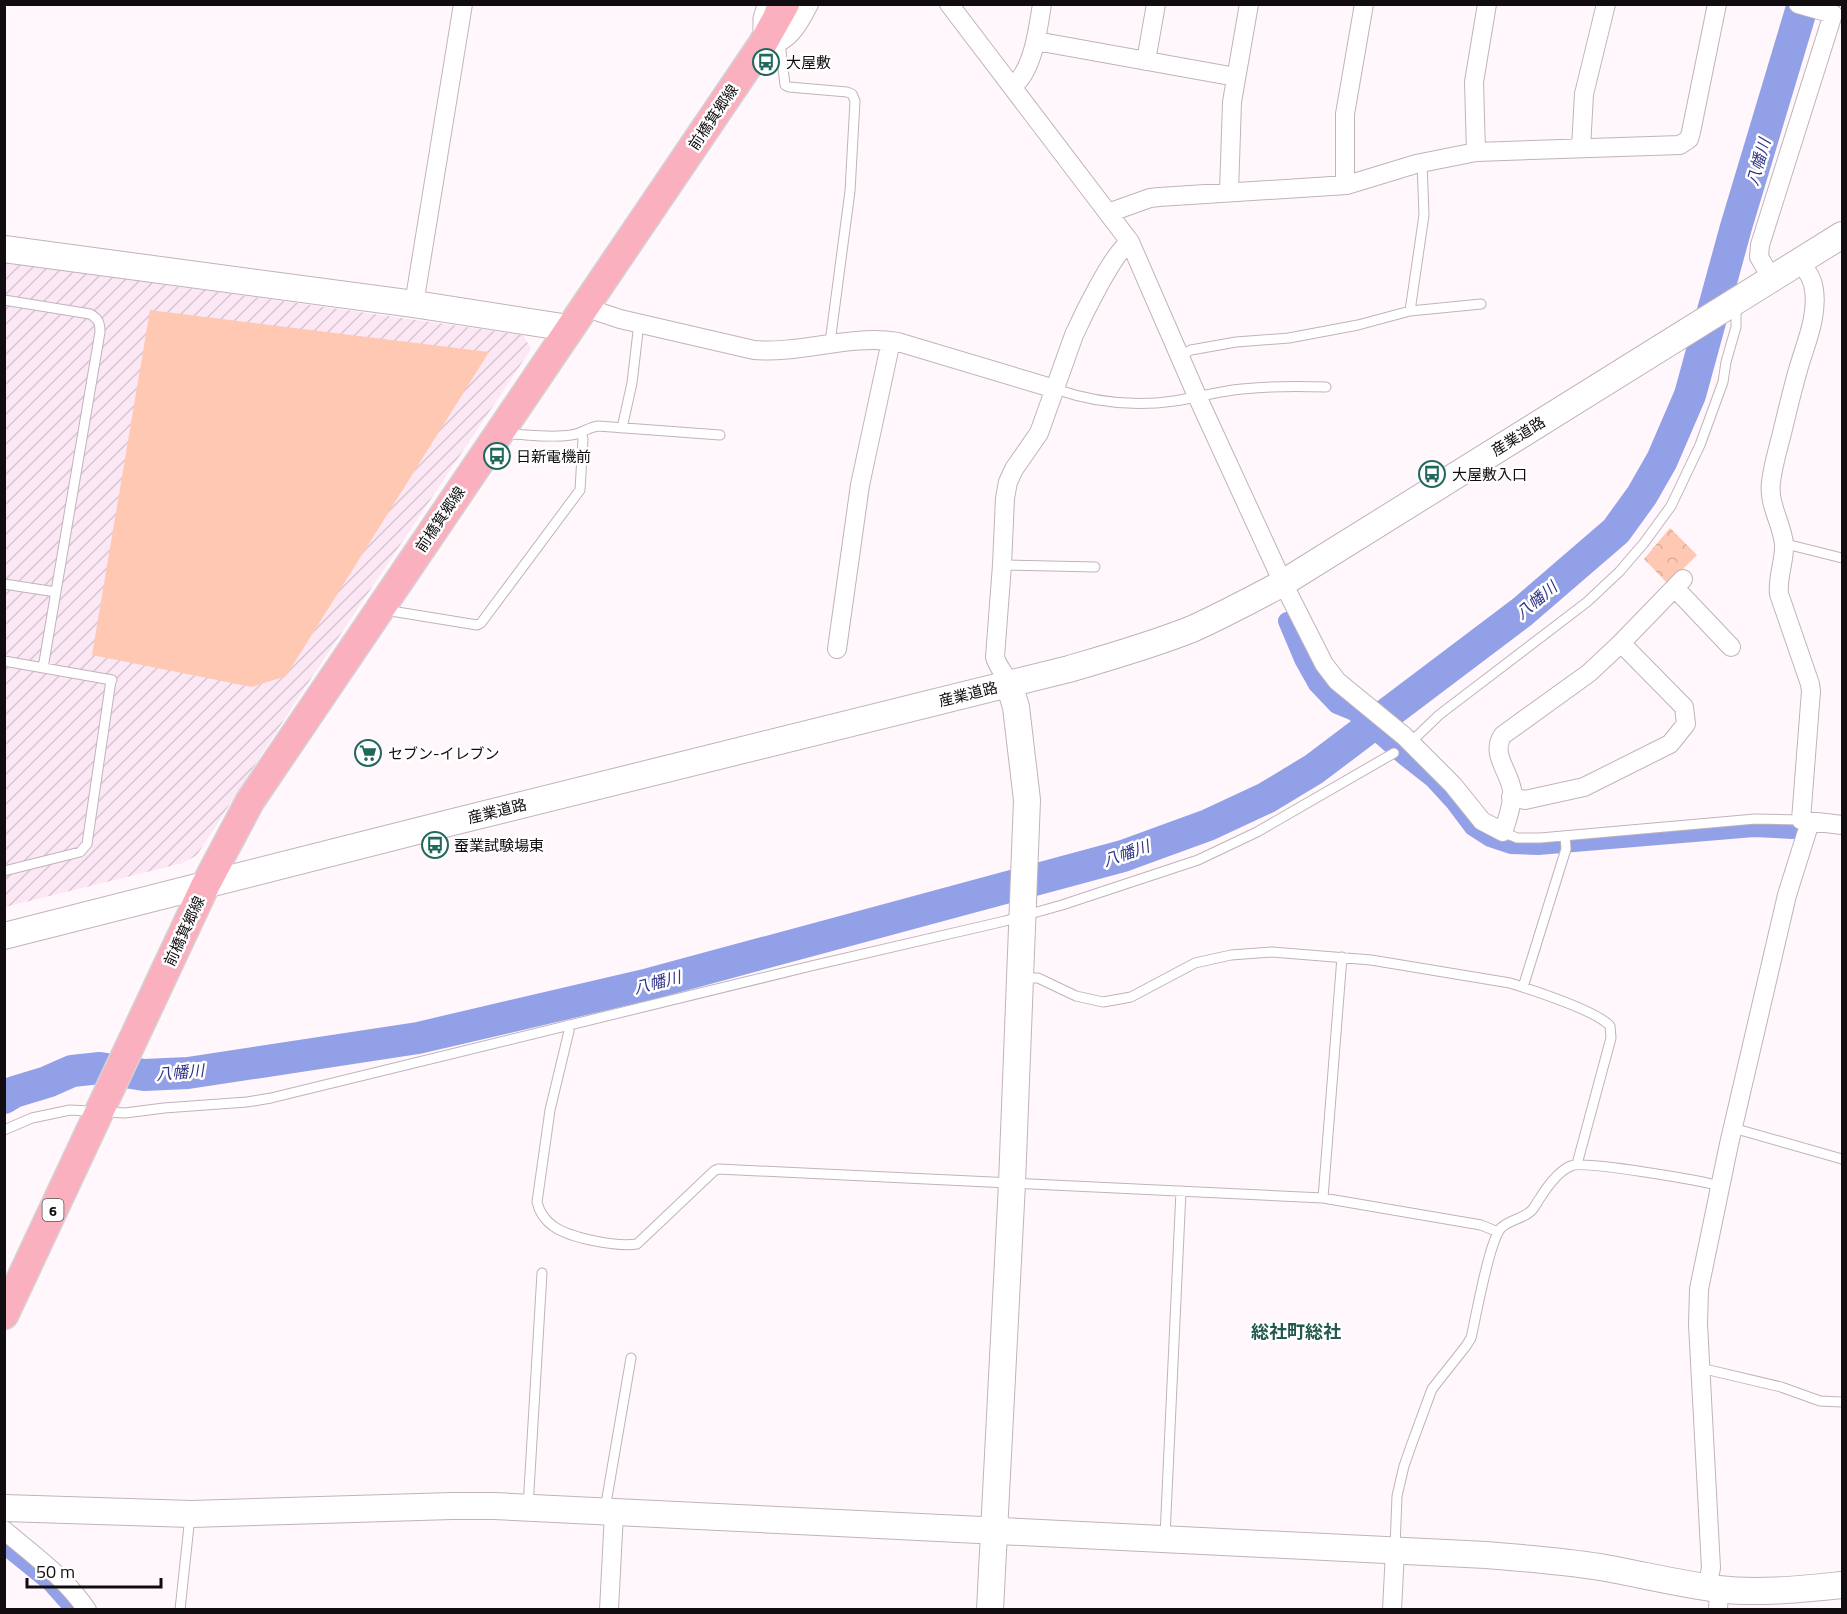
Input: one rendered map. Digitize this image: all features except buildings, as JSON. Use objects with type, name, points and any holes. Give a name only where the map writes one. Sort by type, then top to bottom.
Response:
[{"type":"main road","name":"前橋箕郷線","points":[[101,1108],[205,886],[250,801],[586,303],[771,44],[785,4]]},
{"type":"main road","name":"6","points":[[4,1315],[101,1108]]},
{"type":"street","points":[[414,304],[464,4]]},
{"type":"street","points":[[771,44],[795,29],[808,4]]},
{"type":"street","points":[[949,4],[1130,242],[1197,396],[1283,583],[1324,664],[1337,681],[1407,740],[1453,785],[1482,821],[1503,832],[1511,798],[1511,787],[1497,750],[1499,739],[1589,673],[1679,584],[1731,647]]},
{"type":"street","points":[[1012,87],[1023,75],[1036,42],[1042,4]]},
{"type":"street","points":[[1146,61],[1156,4]]},
{"type":"street","points":[[1229,192],[1231,116],[1249,4]]},
{"type":"street","points":[[1347,185],[1345,114],[1365,4]]},
{"type":"street","points":[[1476,152],[1474,82],[1487,4]]},
{"type":"street","points":[[1581,147],[1584,94],[1606,4]]},
{"type":"street","points":[[1108,213],[1150,198],[1347,185],[1422,163],[1476,152],[1680,145],[1689,139],[1717,4]]},
{"type":"street","points":[[1772,279],[1759,257],[1760,245],[1835,12],[1798,4]]},
{"type":"street","points":[[1036,42],[1236,77]]},
{"type":"street","name":"産業道路","points":[[4,936],[1069,669],[1158,641],[1230,611],[1283,583],[1842,235]]},
{"type":"street","points":[[990,1610],[1012,1183],[1027,800],[1016,707],[1010,684],[1006,675],[998,667],[995,657],[1005,498],[1008,482],[1014,469],[1039,433],[1081,320],[1119,252],[1130,242]]},
{"type":"street","points":[[4,249],[414,304],[569,328]]},
{"type":"street","points":[[1715,1595],[1711,1569],[1698,1324],[1699,1289],[1733,1128],[1805,821],[1811,691],[1779,594],[1778,584],[1784,545],[1772,508],[1771,482],[1798,369],[1813,318],[1815,296],[1812,280],[1800,262]]},
{"type":"street","points":[[586,303],[596,311],[754,350],[773,351],[877,340],[891,341],[1055,389]]},
{"type":"street","points":[[837,649],[860,485],[891,341]]},
{"type":"street","points":[[1511,798],[1525,800],[1584,787],[1670,744],[1686,724],[1684,707],[1621,643]]},
{"type":"street","points":[[1805,821],[1842,825]]},
{"type":"street","points":[[4,1509],[191,1514],[452,1506],[528,1508],[1486,1555],[1565,1562],[1715,1595],[1842,1585]]},
{"type":"street","points":[[609,1513],[609,1610]]},
{"type":"street","points":[[4,1530],[56,1574],[87,1610]]},
{"type":"street","points":[[1392,1610],[1395,1551]]},
{"type":"lane","points":[[762,4],[758,28],[759,37],[771,44],[785,85],[847,92],[852,94],[855,101],[850,191],[831,335],[832,344]]},
{"type":"lane","points":[[1410,311],[1424,215],[1422,163]]},
{"type":"lane","points":[[4,300],[90,314],[97,318],[100,324],[43,668]]},
{"type":"lane","points":[[1407,740],[1587,602],[1619,572],[1644,543],[1671,506],[1708,425],[1723,382],[1736,327],[1734,303]]},
{"type":"lane","points":[[1180,356],[1191,350],[1236,342],[1289,338],[1358,325],[1410,311],[1481,304]]},
{"type":"lane","points":[[622,428],[632,383],[639,323]]},
{"type":"lane","points":[[1055,389],[1082,398],[1136,404],[1171,402],[1247,389],[1326,387]]},
{"type":"lane","points":[[502,427],[512,434],[560,436],[581,433],[593,427],[720,435]]},
{"type":"lane","points":[[382,605],[390,611],[401,613],[477,626],[481,623],[580,490],[583,439],[581,433]]},
{"type":"lane","points":[[1784,545],[1842,558]]},
{"type":"lane","points":[[1002,565],[1095,567]]},
{"type":"lane","points":[[4,584],[56,592]]},
{"type":"lane","points":[[4,661],[111,680],[87,844],[80,852],[4,871]]},
{"type":"lane","points":[[4,1130],[32,1118],[70,1110],[101,1108],[124,1113],[271,1098],[1023,912],[1161,873],[1198,860],[1257,832],[1394,753]]},
{"type":"lane","points":[[1503,832],[1517,838],[1565,836],[1755,819],[1805,821]]},
{"type":"lane","points":[[1523,987],[1566,849],[1565,836]]},
{"type":"lane","points":[[1020,978],[1038,978],[1076,996],[1103,1002],[1131,997],[1195,963],[1231,955],[1272,952],[1342,957],[1412,966],[1523,987],[1599,1017],[1610,1026],[1611,1038],[1577,1164]]},
{"type":"lane","points":[[1323,1198],[1342,957]]},
{"type":"lane","points":[[568,1026],[569,1032],[550,1110],[537,1202],[547,1222],[559,1230],[607,1244],[637,1244],[718,1169],[1323,1198],[1480,1225],[1498,1232]]},
{"type":"lane","points":[[1733,1128],[1842,1158]]},
{"type":"lane","points":[[1395,1551],[1397,1496],[1404,1466],[1432,1389],[1471,1338],[1498,1232],[1507,1222],[1532,1210],[1553,1181],[1564,1170],[1577,1164],[1720,1186]]},
{"type":"lane","points":[[1165,1539],[1181,1191]]},
{"type":"lane","points":[[528,1508],[542,1273]]},
{"type":"lane","points":[[609,1513],[607,1489],[631,1358]]},
{"type":"lane","points":[[1701,1372],[1710,1370],[1781,1387],[1820,1401],[1842,1402]]},
{"type":"lane","points":[[180,1610],[191,1514]]},
{"type":"shaded area","points":[[5,262],[523,335],[531,349],[302,692],[197,855],[183,863],[5,907]]},
{"type":"green space","points":[[150,310],[489,352],[286,676],[252,687],[92,655]]},
{"type":"green space","points":[[1670,528],[1697,555],[1668,584],[1644,559]]},
{"type":"waterway","name":"八幡川","points":[[4,1098],[14,1092],[47,1082],[72,1071],[100,1068],[144,1075],[188,1073],[418,1038],[649,984],[1123,856],[1208,825],[1266,798],[1314,769],[1522,612],[1616,531],[1642,495],[1662,460],[1690,395],[1736,227],[1803,4]]},
{"type":"waterway","points":[[1287,621],[1303,659],[1317,684],[1337,705],[1354,712],[1433,779],[1473,827],[1490,838],[1511,845],[1538,846],[1754,828],[1793,830]]},
{"type":"waterway","points":[[4,1545],[51,1583],[75,1610]]},
{"type":"place","name":"大屋敷","points":[[766,62]]},
{"type":"place","name":"日新電機前","points":[[497,456]]},
{"type":"place","name":"大屋敷入口","points":[[1432,474]]},
{"type":"place","name":"セブン-イレブン","points":[[368,753]]},
{"type":"place","name":"蚕業試験場東","points":[[435,845]]},
{"type":"district","name":"総社町総社","points":[[1296,1331]]}]
